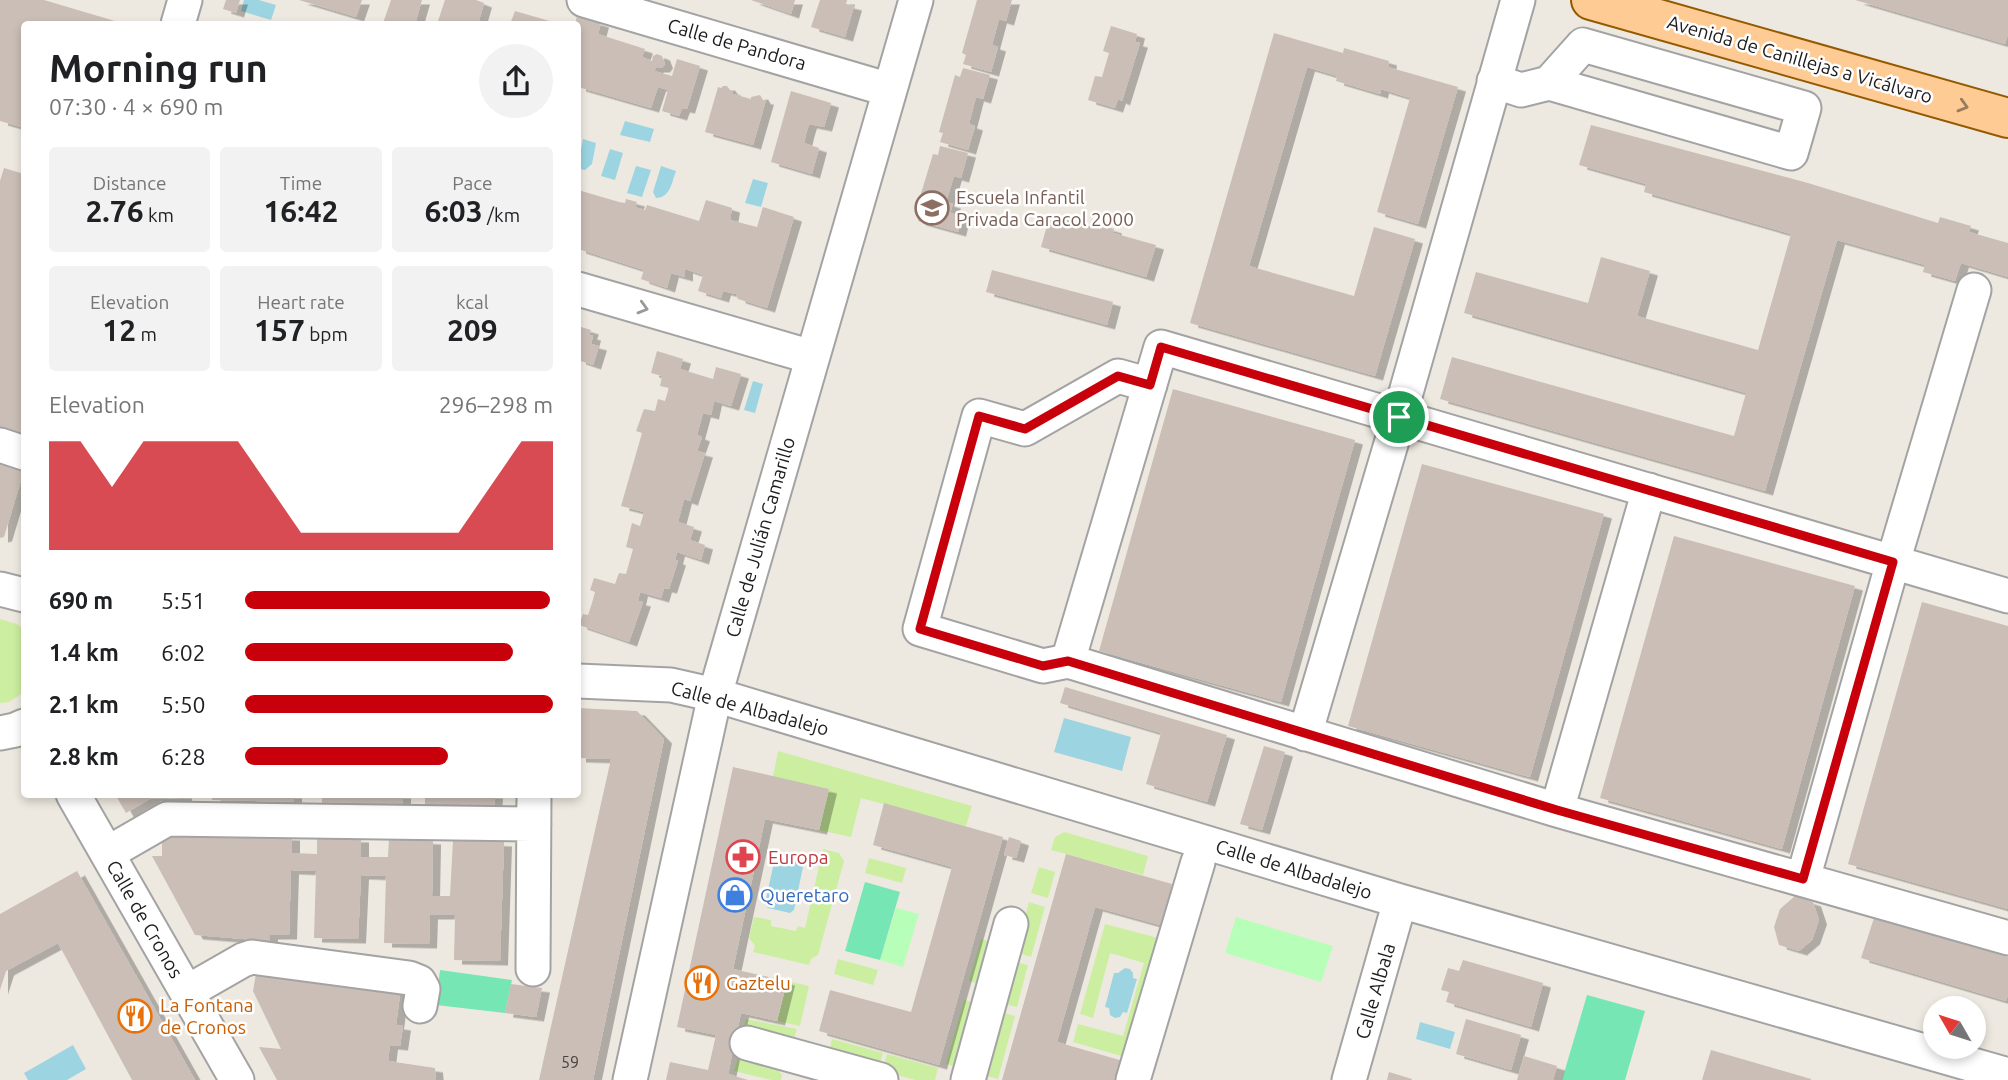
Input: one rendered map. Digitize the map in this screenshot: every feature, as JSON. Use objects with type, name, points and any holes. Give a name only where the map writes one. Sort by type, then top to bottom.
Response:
[{"type":"main road","name":"Avenida de Canillejas a Vicálvaro","points":[[1591,0],[2007,107]]},
{"type":"main road","name":"Avenida de Canillejas a Vicálvaro","points":[[1690,0],[2007,107]]},
{"type":"street","points":[[179,21],[185,0]]},
{"type":"street","name":"Calle de Pandora","points":[[584,0],[890,90]]},
{"type":"street","name":"Calle de Julián Camarillo","points":[[630,1080],[715,695],[916,0]]},
{"type":"street","points":[[1305,734],[1518,0]]},
{"type":"street","points":[[1494,80],[1521,90],[1549,83],[1791,153],[1804,108],[1583,46],[1549,83]]},
{"type":"street","points":[[581,290],[812,357]]},
{"type":"street","points":[[1803,879],[1974,290]]},
{"type":"street","points":[[1068,661],[1161,347],[2008,596]]},
{"type":"street","points":[[1150,385],[1118,376],[1025,429],[979,416],[920,629],[1043,666],[1068,661],[1557,810],[2008,938]]},
{"type":"street","points":[[0,445],[21,452]]},
{"type":"street","points":[[1557,810],[1649,490]]},
{"type":"street","name":"Calle de Albadalejo","points":[[581,681],[671,685],[715,695],[1400,901],[2008,1075]]},
{"type":"street","points":[[0,733],[21,727]]},
{"type":"street","name":"Calle de Cronos","points":[[75,798],[237,1080]]},
{"type":"street","points":[[108,853],[167,819],[534,809],[533,970]]},
{"type":"street","points":[[1133,1080],[1198,862]]},
{"type":"street","name":"Calle Albala","points":[[1349,1080],[1400,901]]},
{"type":"street","points":[[968,1080],[1011,924]]},
{"type":"street","points":[[187,992],[252,957],[410,978],[419,982],[423,989],[420,1006]]},
{"type":"street","points":[[747,1043],[881,1080]]},
{"type":"green space","points":[[0,619],[21,627],[21,694],[9,702],[0,703]]},
{"type":"green space","points":[[778,751],[972,806],[966,826],[861,798],[851,837],[819,830],[829,789],[773,777]]},
{"type":"green space","points":[[1064,832],[1148,856],[1143,875],[1051,850],[1055,837]]},
{"type":"green space","points":[[823,849],[839,853],[844,861],[818,955],[811,959],[809,965],[753,952],[755,946],[749,938],[754,917],[771,920],[771,926],[796,931],[798,926],[805,928]]},
{"type":"green space","points":[[869,858],[906,868],[902,883],[865,873]]},
{"type":"green space","points":[[1039,867],[1055,872],[1048,898],[1031,893]]},
{"type":"green space","points":[[865,882],[900,892],[880,960],[845,951]]},
{"type":"green space","points":[[1029,902],[1045,907],[1031,957],[1015,952]]},
{"type":"green space","points":[[896,908],[919,914],[903,967],[880,960]]},
{"type":"green space","points":[[1236,917],[1333,946],[1321,982],[1225,953]]},
{"type":"green space","points":[[1105,924],[1158,938],[1125,1057],[1073,1042],[1078,1024],[1123,1036],[1144,963],[1110,953],[1093,1018],[1080,1014]]},
{"type":"green space","points":[[981,939],[997,943],[986,986],[969,981]]},
{"type":"green space","points":[[838,959],[878,970],[873,985],[834,974]]},
{"type":"green space","points":[[1012,961],[1028,965],[1017,1007],[1000,1003]]},
{"type":"green space","points":[[440,970],[512,980],[505,1013],[436,1005]]},
{"type":"green space","points":[[787,981],[809,986],[800,1026],[777,1021]]},
{"type":"green space","points":[[1587,995],[1645,1011],[1625,1080],[1562,1080]]},
{"type":"green space","points":[[964,1000],[980,1004],[962,1068],[946,1064]]},
{"type":"green space","points":[[998,1011],[1015,1016],[998,1079],[980,1074]]},
{"type":"green space","points":[[746,1019],[797,1029],[794,1038],[787,1039],[742,1035]]},
{"type":"green space","points":[[832,1039],[883,1053],[878,1070],[828,1056]]},
{"type":"green space","points":[[887,1054],[938,1068],[935,1080],[915,1080],[882,1071]]},
{"type":"green space","points":[[739,1055],[777,1063],[782,1075],[781,1080],[734,1071]]},
{"type":"water","points":[[244,0],[259,0],[276,5],[271,20],[241,11]]},
{"type":"water","points":[[625,121],[654,129],[650,142],[620,135]]},
{"type":"water","points":[[583,139],[596,143],[592,164],[585,170],[581,169]]},
{"type":"water","points":[[610,149],[623,153],[615,180],[601,176]]},
{"type":"water","points":[[636,166],[651,170],[642,197],[627,193]]},
{"type":"water","points":[[661,166],[676,171],[667,192],[656,198],[653,192]]},
{"type":"water","points":[[753,179],[768,183],[761,207],[745,203]]},
{"type":"water","points":[[753,381],[763,384],[755,413],[744,410]]},
{"type":"water","points":[[1064,718],[1131,737],[1122,771],[1054,752]]},
{"type":"water","points":[[779,858],[801,863],[803,867],[794,910],[790,913],[768,908],[765,904],[774,862]]},
{"type":"water","points":[[1125,968],[1130,969],[1133,978],[1137,979],[1127,1013],[1123,1012],[1120,1017],[1115,1018],[1110,1015],[1109,1008],[1105,1007],[1114,973]]},
{"type":"water","points":[[1420,1022],[1455,1032],[1450,1049],[1416,1039]]},
{"type":"water","points":[[73,1045],[86,1069],[67,1080],[28,1080],[24,1073]]},
{"type":"building","points":[[0,0],[44,0],[115,21],[21,21],[21,127],[0,121]]},
{"type":"building","points":[[226,0],[240,0],[236,13],[223,9]]},
{"type":"building","points":[[299,0],[362,0],[356,17]]},
{"type":"building","points":[[391,0],[422,0],[416,21],[384,21]]},
{"type":"building","points":[[445,0],[476,0],[484,3],[479,21],[438,21]]},
{"type":"building","points":[[751,0],[795,0],[791,14]]},
{"type":"building","points":[[820,0],[847,0],[846,4],[854,6],[845,37],[811,27]]},
{"type":"building","points":[[977,0],[1012,0],[1006,21],[999,19],[992,45],[998,47],[991,72],[963,64],[966,55],[962,53]]},
{"type":"building","points":[[1855,0],[2008,0],[2008,34],[2005,44]]},
{"type":"building","points":[[515,11],[550,21],[511,21]]},
{"type":"building","points":[[577,16],[601,23],[598,34],[645,49],[642,57],[652,61],[657,54],[662,56],[665,64],[654,71],[672,76],[677,59],[700,66],[687,109],[682,108],[679,116],[662,111],[668,90],[658,87],[651,108],[581,88],[581,21],[576,21]]},
{"type":"building","points":[[1111,26],[1137,34],[1135,42],[1140,43],[1122,101],[1118,99],[1115,108],[1088,100],[1095,76],[1102,77],[1109,53],[1103,51]]},
{"type":"building","points":[[1274,33],[1343,53],[1344,48],[1389,61],[1388,67],[1458,87],[1418,224],[1377,212],[1410,98],[1381,89],[1380,94],[1336,81],[1337,76],[1307,67],[1249,266],[1354,296],[1374,227],[1415,239],[1375,376],[1190,323]]},
{"type":"building","points":[[963,68],[990,75],[983,99],[976,97],[969,124],[975,126],[968,150],[940,142],[943,133],[939,132],[955,75],[960,77]]},
{"type":"building","points":[[727,86],[733,94],[751,99],[760,95],[766,100],[753,145],[705,132],[718,87]]},
{"type":"building","points":[[791,91],[831,103],[824,127],[809,124],[806,134],[804,143],[819,148],[812,174],[771,162]]},
{"type":"building","points":[[1591,125],[1808,183],[1938,223],[1940,217],[1971,226],[1969,232],[2008,243],[2008,277],[1961,263],[1955,281],[1923,272],[1925,265],[1837,240],[1765,491],[1440,399],[1452,357],[1734,436],[1746,393],[1464,313],[1476,272],[1588,303],[1601,257],[1650,271],[1637,316],[1758,350],[1791,234],[1644,192],[1646,184],[1579,165]]},
{"type":"building","points":[[940,146],[968,153],[961,178],[954,176],[946,202],[953,204],[950,213],[962,216],[958,232],[918,221],[921,211],[916,210],[933,154],[938,155]]},
{"type":"building","points":[[4,168],[21,173],[21,440],[0,435],[0,181]]},
{"type":"building","points":[[581,191],[619,202],[625,203],[626,199],[637,202],[635,207],[645,210],[647,205],[699,221],[706,200],[732,208],[730,220],[757,227],[763,207],[794,217],[767,308],[738,299],[736,294],[723,291],[721,298],[698,291],[703,275],[685,269],[685,277],[671,273],[667,288],[641,279],[644,270],[581,250]]},
{"type":"building","points":[[1050,215],[1093,227],[1094,223],[1114,229],[1113,233],[1156,245],[1146,277],[1041,247]]},
{"type":"building","points":[[992,270],[1113,302],[1107,325],[986,292]]},
{"type":"building","points":[[581,327],[591,330],[591,344],[599,346],[593,365],[581,361]]},
{"type":"building","points":[[657,351],[683,359],[680,369],[713,379],[716,367],[741,374],[731,406],[714,401],[711,415],[703,413],[697,435],[702,437],[697,451],[705,453],[690,501],[684,499],[678,522],[694,527],[690,540],[705,545],[701,560],[677,552],[675,560],[678,561],[669,589],[664,588],[661,598],[640,592],[638,601],[643,602],[629,642],[581,626],[581,620],[583,614],[588,615],[592,603],[595,592],[590,590],[594,578],[615,584],[619,573],[626,574],[633,549],[626,547],[632,523],[640,526],[644,512],[621,506],[642,433],[636,431],[644,409],[655,411],[658,399],[665,401],[669,388],[660,386],[662,376],[651,373]]},
{"type":"building","points":[[1173,389],[1355,440],[1281,702],[1099,651]]},
{"type":"building","points":[[0,454],[21,460],[21,480],[4,537],[0,538]]},
{"type":"building","points":[[1422,464],[1604,514],[1530,777],[1348,726]]},
{"type":"building","points":[[1674,536],[1855,586],[1782,849],[1600,798]]},
{"type":"building","points":[[1922,602],[2008,626],[2008,909],[1848,864]]},
{"type":"building","points":[[1065,687],[1227,735],[1207,802],[1146,784],[1161,733],[1060,703]]},
{"type":"building","points":[[581,708],[637,711],[664,739],[593,1080],[539,1080],[611,759],[581,758]]},
{"type":"building","points":[[1264,746],[1285,752],[1262,830],[1240,824]]},
{"type":"building","points":[[733,767],[829,789],[819,830],[765,819],[733,969],[787,981],[777,1021],[741,1013],[728,1074],[748,1080],[666,1080],[670,1062],[708,1070],[716,1035],[677,1027]]},
{"type":"building","points":[[117,798],[151,798],[126,813]]},
{"type":"building","points":[[294,798],[294,802],[212,800]]},
{"type":"building","points":[[322,798],[403,798],[403,806],[322,804]]},
{"type":"building","points":[[425,798],[495,798],[494,809],[425,808]]},
{"type":"building","points":[[884,803],[1003,837],[939,1065],[819,1031],[830,990],[911,1012],[952,867],[873,845]]},
{"type":"building","points":[[162,832],[292,836],[292,853],[317,854],[317,837],[361,838],[361,857],[388,857],[389,838],[433,840],[432,896],[450,896],[453,840],[504,842],[500,961],[454,960],[455,915],[430,915],[429,944],[384,943],[386,876],[361,875],[358,939],[314,938],[316,871],[291,870],[289,935],[270,935],[270,941],[195,935],[152,856],[162,856]]},
{"type":"building","points":[[1009,837],[1021,841],[1016,858],[1004,855]]},
{"type":"building","points":[[1066,854],[1172,884],[1160,925],[1095,907],[1057,1042],[1123,1061],[1118,1080],[1002,1080]]},
{"type":"building","points":[[77,871],[195,1080],[132,1080],[58,943],[6,971],[0,990],[0,914]]},
{"type":"building","points":[[1795,896],[1813,902],[1819,920],[1812,940],[1799,951],[1779,945],[1774,927],[1780,909]]},
{"type":"building","points":[[1874,918],[2008,957],[2006,1001],[1861,958]]},
{"type":"building","points":[[1463,960],[1543,983],[1531,1027],[1446,1002],[1449,992],[1441,990],[1448,968],[1459,971]]},
{"type":"building","points":[[257,968],[401,987],[396,1025],[403,1026],[400,1046],[390,1045],[388,1061],[435,1068],[436,1080],[277,1080],[259,1047],[281,1049],[253,991]]},
{"type":"building","points":[[511,984],[542,988],[536,1017],[505,1013]]},
{"type":"building","points":[[1466,1019],[1521,1035],[1511,1070],[1456,1054]]},
{"type":"building","points":[[1711,1050],[1811,1079],[1811,1080],[1702,1080]]},
{"type":"building","points":[[1524,1056],[1557,1066],[1553,1080],[1517,1080]]},
{"type":"building","points":[[1389,1072],[1412,1079],[1412,1080],[1387,1080]]},
{"type":"place","name":"Escuela Infantil Privada Caracol 2000","points":[[932,208]]},
{"type":"place","name":"Europa","points":[[743,857]]},
{"type":"place","name":"Queretaro","points":[[735,895]]},
{"type":"place","name":"Gaztelu","points":[[702,983]]},
{"type":"place","name":"La Fontana de Cronos","points":[[135,1016]]},
{"type":"route","points":[[1161,347],[1399,417],[1893,562],[1803,879],[1557,810],[1068,661],[1043,666],[920,629],[979,416],[1025,429],[1118,376],[1150,385],[1161,347]]}]
